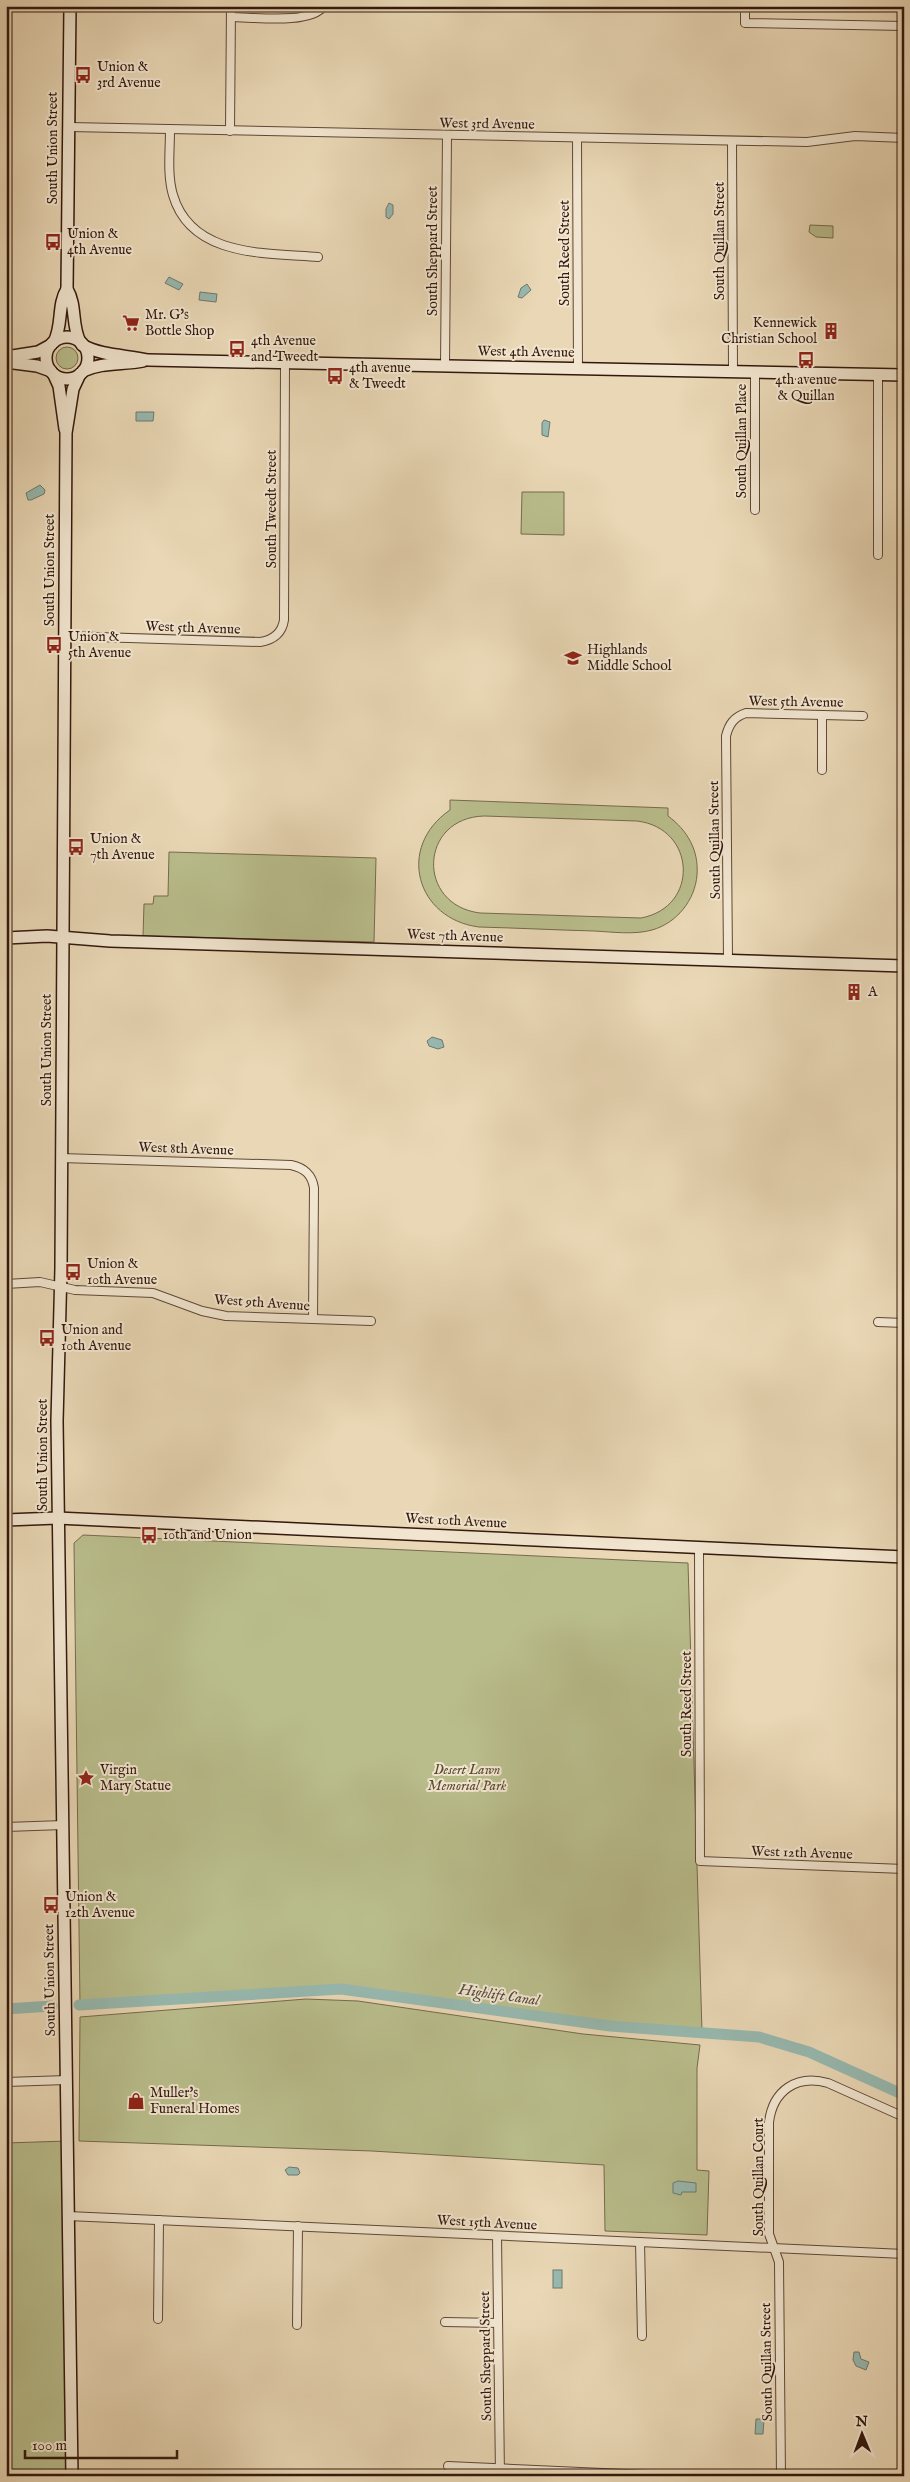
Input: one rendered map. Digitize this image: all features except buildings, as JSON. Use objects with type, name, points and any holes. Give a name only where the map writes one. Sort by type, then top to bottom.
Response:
[{"type":"main road","name":"South Union Street","points":[[52,344],[60,328],[61,299],[67,289],[70,6]]},
{"type":"main road","name":"South Union Street","points":[[67,289],[73,299],[74,329],[81,344]]},
{"type":"main road","points":[[6,357],[38,352],[52,344],[69,338],[81,344],[87,361],[81,373],[70,379],[37,366],[6,362]]},
{"type":"main road","points":[[52,344],[46,355],[52,373]]},
{"type":"main road","name":"West 4th Avenue","points":[[81,344],[97,352],[124,354],[148,360],[904,375]]},
{"type":"main road","name":"West 4th Avenue","points":[[81,373],[100,365],[124,365],[148,360]]},
{"type":"main road","name":"South Union Street","points":[[52,373],[59,386],[60,408],[66,434]]},
{"type":"main road","name":"South Union Street","points":[[72,2476],[64,1825],[57,1518],[66,434],[73,389],[81,373]]},
{"type":"main road","name":"West 7th Avenue","points":[[6,938],[62,937],[120,942],[728,959],[904,966]]},
{"type":"main road","name":"West 10th Avenue","points":[[6,1520],[57,1518],[904,1557]]},
{"type":"street","points":[[230,131],[231,6]]},
{"type":"street","points":[[231,17],[300,18],[315,14],[324,6]]},
{"type":"street","points":[[745,6],[745,23],[904,26]]},
{"type":"street","name":"West 3rd Avenue","points":[[69,127],[806,142],[855,136],[904,138]]},
{"type":"street","points":[[170,130],[173,194],[189,226],[204,238],[218,244],[272,254],[318,257]]},
{"type":"street","name":"South Sheppard Street","points":[[445,366],[447,135]]},
{"type":"street","name":"South Reed Street","points":[[577,138],[578,368]]},
{"type":"street","name":"South Quillan Street","points":[[732,141],[733,371]]},
{"type":"street","name":"South Tweedt Street","points":[[260,642],[276,636],[283,626],[284,620],[285,363]]},
{"type":"street","name":"South Quillan Place","points":[[755,372],[755,510]]},
{"type":"street","points":[[878,374],[878,555]]},
{"type":"street","name":"West 5th Avenue","points":[[65,636],[260,642]]},
{"type":"street","name":"West 5th Avenue","points":[[732,722],[746,713],[864,716]]},
{"type":"street","points":[[822,715],[822,770]]},
{"type":"street","name":"South Quillan Street","points":[[728,959],[726,736],[732,722]]},
{"type":"street","name":"West 8th Avenue","points":[[61,1158],[291,1165],[298,1167],[308,1174],[314,1188],[313,1319]]},
{"type":"street","name":"West 9th Avenue","points":[[6,1284],[40,1282],[75,1290],[153,1293],[202,1311],[219,1315],[371,1322]]},
{"type":"street","points":[[878,1322],[904,1323]]},
{"type":"street","name":"South Reed Street","points":[[699,1547],[700,1861]]},
{"type":"street","points":[[6,1827],[64,1825]]},
{"type":"street","name":"West 12th Avenue","points":[[700,1861],[904,1869]]},
{"type":"street","points":[[6,2082],[67,2080]]},
{"type":"street","name":"South Quillan Court","points":[[774,2248],[769,2234],[769,2122],[772,2106],[782,2091],[797,2082],[821,2081],[904,2117]]},
{"type":"street","name":"West 15th Avenue","points":[[68,2216],[904,2254]]},
{"type":"street","points":[[158,2319],[159,2220]]},
{"type":"street","points":[[297,2325],[298,2226]]},
{"type":"street","name":"South Sheppard Street","points":[[497,2236],[500,2472]]},
{"type":"street","points":[[640,2242],[642,2336]]},
{"type":"street","name":"South Quillan Street","points":[[774,2248],[779,2262],[781,2476]]},
{"type":"street","points":[[445,2322],[498,2323]]},
{"type":"street","points":[[448,2466],[500,2472],[670,2476]]},
{"type":"green space","points":[[810,225],[833,226],[833,238],[816,237],[809,232]]},
{"type":"green space","points":[[67,347],[75,350],[78,358],[75,366],[67,369],[59,366],[56,358],[59,350]]},
{"type":"green space","points":[[522,492],[564,492],[564,535],[521,534]]},
{"type":"green space","points":[[450,800],[668,808],[668,816],[686,834],[694,849],[697,866],[696,884],[688,902],[677,916],[661,927],[645,932],[623,933],[479,927],[457,921],[440,911],[428,896],[421,879],[419,861],[423,843],[433,825],[450,810]],"holes":[[[484,816],[637,821],[657,827],[671,838],[680,852],[683,868],[681,884],[674,899],[660,911],[641,918],[480,913],[459,907],[444,895],[436,879],[434,862],[437,845],[447,831],[463,820]]]},
{"type":"green space","points":[[169,852],[376,858],[374,942],[143,936],[144,904],[153,904],[154,896],[168,896]]},
{"type":"green space","name":"Desert Lawn Memorial Park","points":[[83,1535],[688,1563],[702,2032],[336,1990],[80,2005],[74,1543]]},
{"type":"green space","points":[[306,1999],[358,2001],[583,2034],[700,2045],[697,2068],[697,2170],[709,2171],[707,2235],[605,2231],[604,2165],[372,2151],[79,2141],[80,2017]]},
{"type":"green space","points":[[67,2141],[72,2476],[6,2476],[6,2143]]},
{"type":"water","points":[[389,203],[393,205],[393,214],[389,219],[386,217],[386,209]]},
{"type":"water","points":[[169,277],[183,284],[179,290],[165,283]]},
{"type":"water","points":[[527,284],[531,290],[522,298],[518,297],[521,288]]},
{"type":"water","points":[[200,292],[217,294],[216,302],[199,300]]},
{"type":"water","points":[[136,412],[154,412],[153,421],[136,421]]},
{"type":"water","points":[[544,420],[550,422],[548,437],[542,435],[542,423]]},
{"type":"water","points":[[40,485],[45,490],[44,494],[28,500],[26,493]]},
{"type":"water","points":[[432,1037],[442,1040],[444,1047],[438,1049],[429,1046],[427,1041]]},
{"type":"water","points":[[289,2167],[298,2168],[300,2173],[298,2175],[288,2175],[285,2170]]},
{"type":"water","points":[[678,2181],[696,2183],[696,2192],[682,2192],[681,2195],[673,2193],[673,2183]]},
{"type":"water","points":[[553,2270],[562,2270],[562,2288],[553,2288]]},
{"type":"water","points":[[854,2352],[859,2352],[861,2359],[869,2362],[866,2370],[856,2366],[853,2360]]},
{"type":"water","points":[[756,2419],[764,2419],[763,2434],[755,2434]]},
{"type":"waterway","name":"Highlift Canal","points":[[79,2005],[341,1989],[610,2026],[759,2037],[809,2052],[904,2095]]},
{"type":"waterway","name":"Highlift Canal","points":[[6,2009],[52,2006]]},
{"type":"place","name":"Union & 3rd Avenue","points":[[83,75]]},
{"type":"place","name":"Union & 4th Avenue","points":[[53,242]]},
{"type":"place","name":"Mr. G's Bottle Shop","points":[[131,323]]},
{"type":"place","name":"Kennewick Christian School","points":[[831,331]]},
{"type":"place","name":"4th Avenue and Tweedt","points":[[237,349]]},
{"type":"place","name":"4th avenue & Quillan","points":[[806,360]]},
{"type":"place","name":"4th avenue & Tweedt","points":[[335,376]]},
{"type":"place","name":"Union & 5th Avenue","points":[[54,645]]},
{"type":"place","name":"Highlands Middle School","points":[[573,658]]},
{"type":"place","name":"Union & 7th Avenue","points":[[76,847]]},
{"type":"place","name":"A","points":[[854,992]]},
{"type":"place","name":"Union & 10th Avenue","points":[[73,1272]]},
{"type":"place","name":"Union and 10th Avenue","points":[[47,1338]]},
{"type":"place","name":"10th and Union","points":[[149,1535]]},
{"type":"place","name":"Virgin Mary Statue","points":[[86,1778]]},
{"type":"place","name":"Union & 12th Avenue","points":[[51,1905]]},
{"type":"place","name":"Muller's Funeral Homes","points":[[136,2101]]}]
